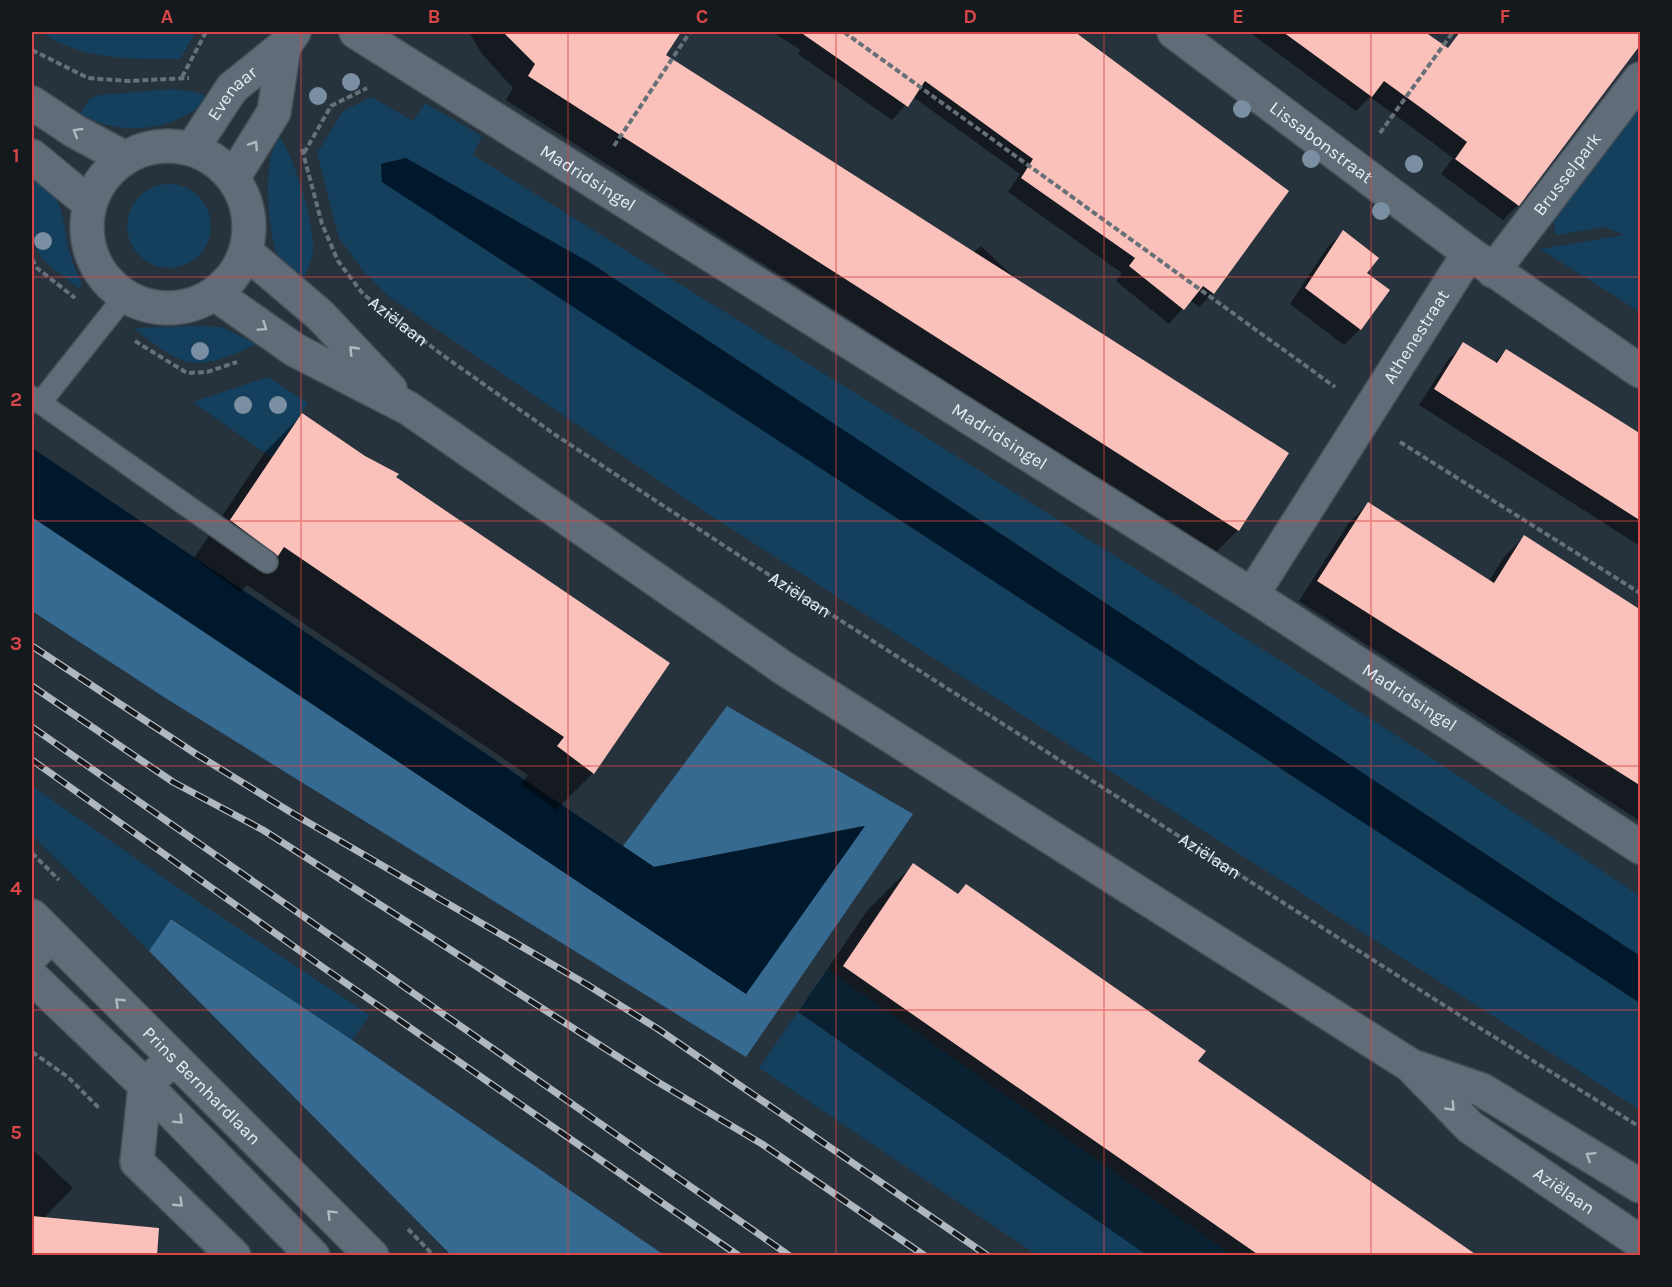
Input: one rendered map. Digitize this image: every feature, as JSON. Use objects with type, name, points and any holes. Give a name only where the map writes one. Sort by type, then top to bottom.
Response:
[{"type":"street","name":"Madridsingel","points":[[356,32],[1252,595],[1641,847]]},
{"type":"street","name":"Lissabonstraat","points":[[1174,32],[1481,262]]},
{"type":"street","name":"Evenaar","points":[[192,149],[232,88],[289,39]]},
{"type":"street","name":"Evenaar","points":[[233,178],[274,112],[289,39]]},
{"type":"street","name":"Brusselpark","points":[[1481,262],[1641,79]]},
{"type":"street","points":[[32,103],[76,132],[125,158]]},
{"type":"street","points":[[171,146],[192,149],[214,160],[233,178],[243,194],[249,213],[246,252],[234,275],[215,294],[201,302],[170,309],[139,303],[125,296],[102,276],[89,248],[87,219],[90,204],[103,178],[125,158],[150,147],[171,146]]},
{"type":"street","points":[[32,156],[90,204]]},
{"type":"street","name":"Aziëlaan","points":[[246,252],[320,315],[408,408]]},
{"type":"street","name":"Athenestraat","points":[[1252,595],[1367,416],[1481,262]]},
{"type":"street","points":[[1481,262],[1641,371]]},
{"type":"street","name":"Aziëlaan","points":[[215,294],[295,350],[408,408],[784,669],[1410,1065],[1482,1090],[1641,1186]]},
{"type":"street","name":"Prins Bernhardlaan","points":[[38,936],[174,1058],[372,1256]]},
{"type":"street","points":[[32,976],[145,1085],[313,1256]]},
{"type":"street","points":[[174,1058],[145,1085],[137,1162],[234,1256]]},
{"type":"street","name":"Aziëlaan","points":[[1410,1065],[1470,1127],[1641,1242]]},
{"type":"lane","points":[[125,296],[36,400],[267,562]]},
{"type":"path","points":[[182,77],[206,32]]},
{"type":"path","points":[[592,180],[690,32]]},
{"type":"path","points":[[844,32],[1367,416],[1641,593]]},
{"type":"path","points":[[1355,168],[1453,32]]},
{"type":"path","points":[[32,50],[88,78],[128,81],[198,78],[232,88]]},
{"type":"path","points":[[304,154],[331,106],[372,85],[393,55]]},
{"type":"path","name":"Aziëlaan","points":[[274,112],[295,135],[304,154],[322,224],[338,261],[363,294],[441,354],[557,435],[749,562],[1475,1026],[1641,1127]]},
{"type":"path","points":[[32,1052],[68,1077],[117,1126],[137,1162]]},
{"type":"shaded area","points":[[41,32],[196,32],[180,59],[162,59],[126,58],[90,53],[73,48]]},
{"type":"shaded area","points":[[171,89],[195,92],[211,98],[181,118],[148,127],[114,126],[96,122],[80,114],[90,98],[100,95]]},
{"type":"shaded area","points":[[371,97],[413,121],[425,103],[482,136],[473,155],[1205,613],[1496,800],[1640,896],[1640,956],[592,264],[406,158],[381,164],[382,182],[1640,1003],[1640,1110],[705,512],[388,296],[364,272],[339,238],[317,153],[343,111]]},
{"type":"shaded area","points":[[1640,100],[1640,312],[1540,249],[1624,235],[1605,227],[1556,235],[1552,218]]},
{"type":"shaded area","points":[[280,138],[286,147],[297,176],[311,227],[313,251],[302,282],[279,257],[271,228],[268,176],[274,147]]},
{"type":"shaded area","points":[[406,158],[592,264],[1640,956],[1640,1003],[382,182],[381,164]]},
{"type":"shaded area","points":[[39,179],[60,206],[71,257],[82,284],[80,289],[50,266],[37,251],[32,232],[31,212],[33,183]]},
{"type":"shaded area","points":[[169,184],[192,191],[204,203],[211,226],[204,249],[192,261],[169,268],[146,261],[134,249],[127,226],[134,203],[146,191]]},
{"type":"shaded area","points":[[222,327],[256,344],[205,363],[189,362],[174,357],[133,328]]},
{"type":"shaded area","points":[[268,377],[308,403],[272,458],[193,402]]},
{"type":"shaded area","points":[[32,448],[654,867],[865,826],[746,994],[32,517]]},
{"type":"shaded area","points":[[32,517],[745,993],[863,826],[654,867],[623,846],[727,706],[913,814],[746,1057],[167,699],[32,611]]},
{"type":"shaded area","points":[[32,786],[200,903],[370,1015],[352,1040],[172,919],[149,951],[32,835]]},
{"type":"shaded area","points":[[171,919],[352,1040],[664,1255],[451,1255],[149,951]]},
{"type":"shaded area","points":[[827,969],[1232,1255],[1037,1255],[759,1068]]},
{"type":"building","points":[[503,32],[681,32],[666,55],[1289,453],[1239,531],[528,76],[535,64]]},
{"type":"building","points":[[800,32],[1075,32],[1289,191],[1214,294],[1203,286],[1184,310],[1129,266],[1135,258],[1021,178],[1033,159],[925,81],[908,107]]},
{"type":"building","points":[[1283,32],[1425,32],[1448,48],[1460,32],[1641,32],[1641,44],[1519,206],[1455,159],[1467,142],[1424,110],[1384,81],[1372,97]]},
{"type":"building","points":[[1343,230],[1379,258],[1367,273],[1390,290],[1361,330],[1305,288]]},
{"type":"building","points":[[1463,342],[1497,363],[1506,349],[1641,434],[1641,521],[1434,389]]},
{"type":"building","points":[[302,413],[365,456],[399,474],[396,477],[670,663],[594,774],[557,746],[564,737],[284,547],[278,556],[230,520]]},
{"type":"building","points":[[1368,502],[1494,583],[1524,535],[1641,610],[1641,786],[1317,581]]},
{"type":"building","points":[[913,863],[958,894],[966,884],[1206,1051],[1198,1061],[1478,1256],[1260,1256],[843,966]]},
{"type":"building","points":[[32,1216],[159,1228],[157,1256],[32,1256]]},
{"type":"railway","points":[[32,646],[196,754],[292,813],[586,984],[658,1029],[988,1256]]},
{"type":"railway","points":[[32,686],[173,782],[263,830],[656,1081],[762,1144],[925,1256]]},
{"type":"railway","points":[[32,727],[790,1256]]},
{"type":"railway","points":[[32,760],[324,968],[739,1256]]}]
